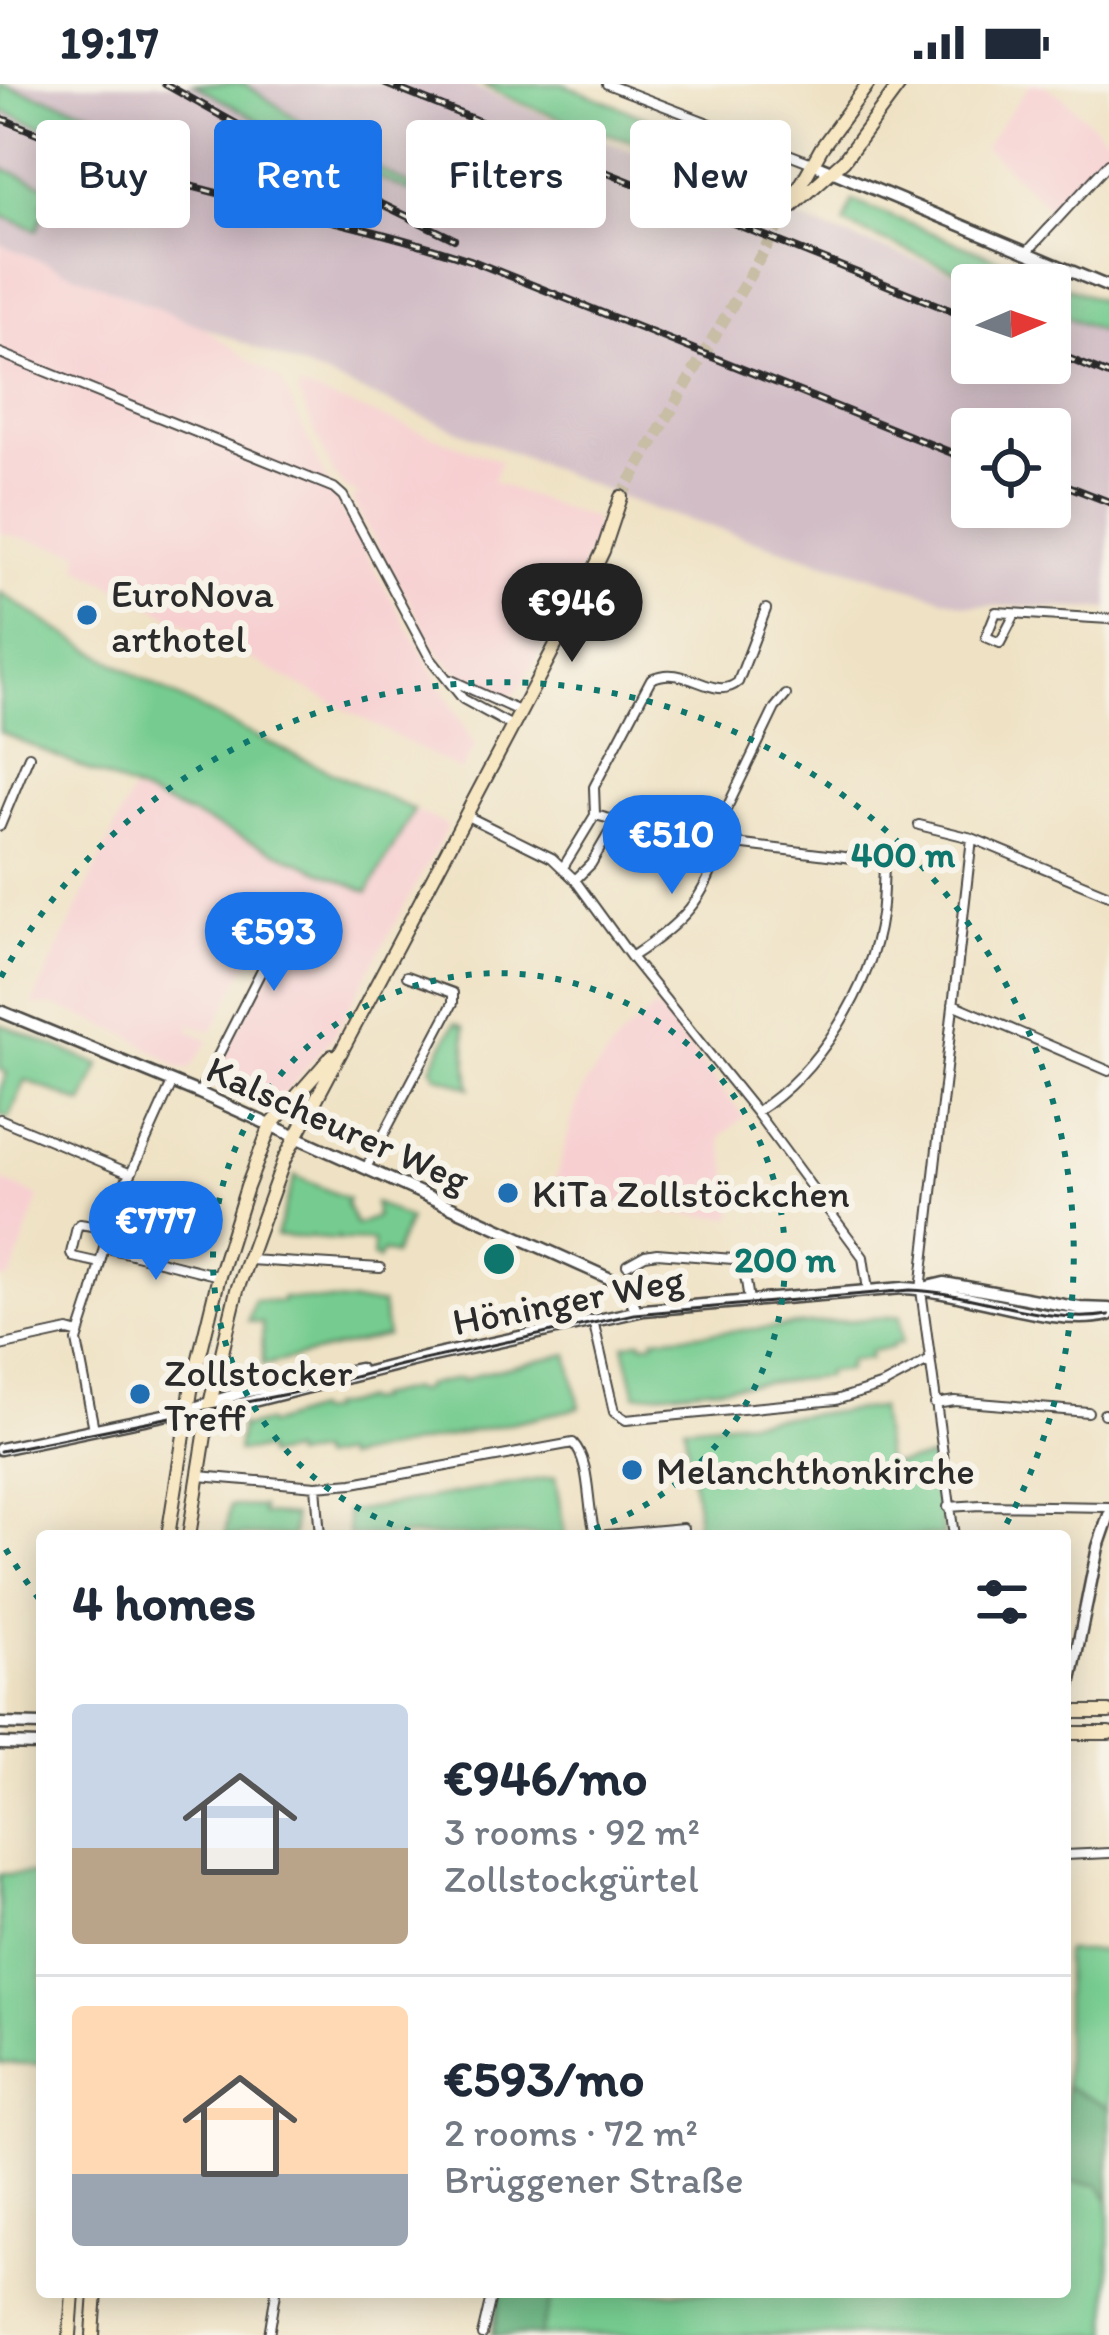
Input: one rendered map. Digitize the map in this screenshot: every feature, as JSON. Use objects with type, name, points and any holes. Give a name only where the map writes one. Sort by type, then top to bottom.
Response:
[{"type":"main road","points":[[868,84],[812,163],[787,211],[844,160],[900,84]]},
{"type":"main road","points":[[190,1530],[210,1404],[233,1307],[284,1160],[589,581],[621,497]]},
{"type":"main road","points":[[169,1530],[188,1410],[219,1276],[252,1172],[271,1125],[345,1042]]},
{"type":"main road","points":[[1071,1711],[1109,1712]]},
{"type":"main road","points":[[1071,1733],[1109,1733]]},
{"type":"main road","points":[[70,2335],[73,2298]]},
{"type":"main road","points":[[93,2335],[96,2298]]},
{"type":"street","points":[[612,85],[1109,287]]},
{"type":"street","points":[[1027,252],[1109,163]]},
{"type":"street","points":[[0,353],[334,488],[343,496],[430,658],[463,699],[514,726]]},
{"type":"street","points":[[563,866],[595,815],[594,787],[651,679],[664,672],[675,673],[724,691],[733,688],[766,609]]},
{"type":"street","points":[[1015,614],[1109,620]]},
{"type":"street","points":[[445,676],[521,712]]},
{"type":"street","points":[[631,957],[666,934],[701,895],[716,864],[716,841],[785,695]]},
{"type":"street","points":[[0,826],[29,756]]},
{"type":"street","points":[[466,815],[563,866],[575,880],[863,1257],[868,1290]]},
{"type":"street","points":[[595,815],[716,841],[884,867],[872,952],[845,1014],[798,1080],[756,1112]]},
{"type":"street","points":[[575,880],[591,864],[616,821]]},
{"type":"street","points":[[919,825],[972,838],[1109,895]]},
{"type":"street","points":[[953,1530],[922,1288],[972,838]]},
{"type":"street","points":[[199,1094],[284,926]]},
{"type":"street","points":[[365,1170],[453,1003],[453,993],[407,976]]},
{"type":"street","points":[[953,1004],[1109,1071]]},
{"type":"street","name":"Kalscheurer Weg","points":[[0,1011],[271,1125],[614,1280],[631,1297],[636,1311]]},
{"type":"street","points":[[94,1429],[77,1347],[79,1334],[118,1192],[131,1174],[172,1083]]},
{"type":"street","points":[[0,1119],[131,1174]]},
{"type":"street","points":[[100,1263],[74,1257],[77,1227],[109,1229]]},
{"type":"street","points":[[104,1247],[219,1276]]},
{"type":"street","name":"Höninger Weg","points":[[627,1265],[656,1253],[733,1258],[744,1270],[749,1300]]},
{"type":"street","points":[[248,1260],[380,1268]]},
{"type":"street","name":"Höninger Weg","points":[[0,1449],[210,1404],[224,1408],[636,1311],[944,1283],[1109,1312]]},
{"type":"street","name":"Höninger Weg","points":[[922,1288],[1025,1310],[1095,1318],[1109,1312]]},
{"type":"street","points":[[1095,1318],[1109,1326]]},
{"type":"street","points":[[593,1320],[614,1412],[621,1419],[836,1400],[883,1385],[930,1360]]},
{"type":"street","points":[[0,1346],[68,1331],[79,1334]]},
{"type":"street","points":[[935,1404],[955,1401],[1088,1412]]},
{"type":"street","points":[[199,1476],[316,1486],[353,1483],[573,1443],[582,1455],[594,1530]]},
{"type":"street","points":[[316,1486],[320,1530]]},
{"type":"street","points":[[948,1507],[1109,1510],[1071,1682]]},
{"type":"street","points":[[661,1530],[683,1528]]},
{"type":"street","points":[[0,1724],[36,1725]]},
{"type":"street","points":[[0,1744],[36,1745]]},
{"type":"street","points":[[1071,1855],[1109,1853]]},
{"type":"street","points":[[269,2335],[275,2298]]},
{"type":"street","points":[[482,2335],[490,2298]]},
{"type":"shaded area","points":[[0,84],[467,84],[555,120],[406,120],[406,228],[606,228],[606,141],[630,151],[630,228],[791,228],[791,217],[951,272],[951,384],[1071,384],[1071,319],[1109,335],[1109,609],[966,605],[646,507],[0,244]]},
{"type":"shaded area","points":[[1030,84],[1042,84],[1063,97],[1109,140],[1109,148],[1051,210],[984,147]]},
{"type":"shaded area","points":[[0,244],[195,322],[281,381],[340,508],[475,746],[461,771],[78,567],[80,552],[0,533]]},
{"type":"shaded area","points":[[300,387],[500,461],[493,482],[593,517],[597,532],[583,566],[514,695],[502,697],[466,680],[439,654],[351,499],[361,495],[345,488],[334,475],[298,393]]},
{"type":"shaded area","points":[[132,792],[368,892],[414,810],[448,826],[334,1035],[275,1105],[264,1107],[209,1084],[292,928],[276,918],[271,931],[261,937],[212,1032],[190,1024],[188,1030],[209,1040],[190,1069],[182,1069],[130,1036],[56,1006],[32,1005]]},
{"type":"shaded area","points":[[652,1010],[659,1010],[744,1117],[720,1137],[733,1191],[733,1218],[613,1209],[555,1182],[586,1084],[618,1041]]},
{"type":"shaded area","points":[[0,1180],[39,1197],[11,1278],[0,1280]]},
{"type":"green space","points":[[0,84],[96,113],[99,120],[36,120],[36,124],[0,110]]},
{"type":"green space","points":[[194,84],[245,84],[299,120],[258,120]]},
{"type":"green space","points":[[563,84],[652,120],[630,120],[630,140],[606,133],[606,120],[564,120],[482,85]]},
{"type":"green space","points":[[0,167],[36,182],[37,230],[0,215]]},
{"type":"green space","points":[[382,170],[406,183],[406,190],[382,180]]},
{"type":"green space","points":[[853,201],[1010,264],[951,264],[951,269],[844,224]]},
{"type":"green space","points":[[1071,289],[1109,304],[1109,335],[1071,319]]},
{"type":"green space","points":[[0,592],[150,683],[414,810],[368,892],[0,732]]},
{"type":"green space","points":[[455,1023],[464,1027],[470,1088],[435,1075],[431,1068]]},
{"type":"green space","points":[[0,1024],[100,1065],[83,1104],[26,1080],[9,1118],[0,1115],[0,1090],[7,1073],[0,1069]]},
{"type":"green space","points":[[295,1176],[348,1199],[356,1225],[376,1217],[375,1203],[409,1219],[394,1255],[383,1251],[378,1260],[373,1257],[373,1241],[276,1236]]},
{"type":"green space","points":[[282,1298],[382,1304],[387,1336],[263,1365],[262,1323],[248,1321],[254,1300],[282,1302]]},
{"type":"green space","points":[[900,1316],[902,1343],[870,1351],[870,1359],[848,1361],[848,1370],[826,1372],[826,1377],[636,1395],[624,1345],[654,1342],[654,1338]]},
{"type":"green space","points":[[568,1354],[580,1407],[570,1410],[344,1459],[342,1454],[319,1459],[317,1453],[292,1457],[291,1452],[266,1456],[265,1450],[237,1451],[241,1425],[268,1425],[314,1410],[328,1411],[328,1407],[414,1392]]},
{"type":"green space","points":[[879,1408],[886,1462],[931,1458],[943,1530],[695,1530],[697,1508],[684,1426]]},
{"type":"green space","points":[[555,1477],[564,1530],[348,1530],[346,1512]]},
{"type":"green space","points":[[230,1506],[262,1507],[262,1514],[293,1516],[293,1530],[226,1530]]},
{"type":"green space","points":[[0,1874],[36,1874],[36,2064],[0,2063]]},
{"type":"green space","points":[[1071,1951],[1109,1951],[1109,2335],[492,2335],[497,2298],[1071,2298]]},
{"type":"green space","points":[[1071,2089],[1109,2108],[1109,2200],[1098,2185],[1071,2182]]},
{"type":"green space","points":[[501,2298],[552,2298],[540,2335],[494,2335]]},
{"type":"tunnel","points":[[621,497],[777,228]]},
{"type":"tram line","points":[[0,1451],[292,1393],[634,1314],[910,1290],[1059,1316],[1109,1315]]},
{"type":"railway","points":[[165,84],[361,194],[454,239]]},
{"type":"railway","points":[[386,84],[951,311]]},
{"type":"railway","points":[[0,118],[144,173],[470,260],[951,453]]},
{"type":"railway","points":[[1071,360],[1109,375]]},
{"type":"railway","points":[[1071,487],[1109,502]]},
{"type":"place","name":"EuroNova arthotel","points":[[87,615]]},
{"type":"place","name":"KiTa Zollstöckchen","points":[[508,1193]]},
{"type":"place","name":"Zollstocker Treff","points":[[140,1394]]},
{"type":"place","name":"Melanchthonkirche","points":[[632,1470]]}]
